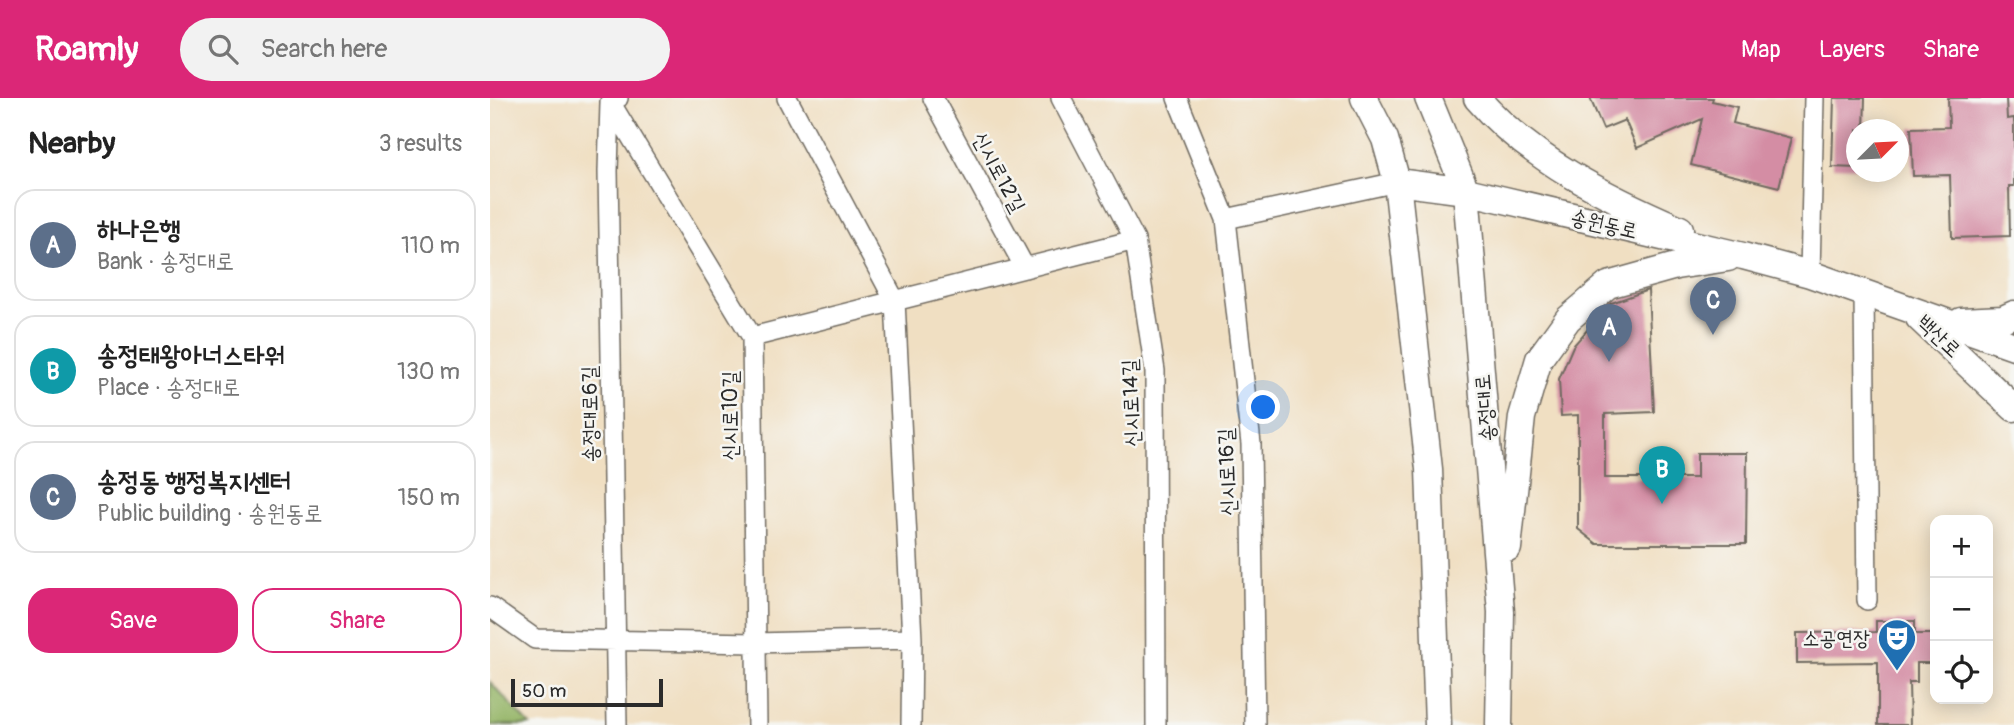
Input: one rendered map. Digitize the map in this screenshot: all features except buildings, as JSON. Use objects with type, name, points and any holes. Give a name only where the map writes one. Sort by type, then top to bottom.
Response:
[{"type":"street","points":[[787,98],[895,301],[912,639],[912,725]]},
{"type":"street","name":"신시로12길","points":[[933,98],[1025,268]]},
{"type":"street","name":"신시로14길","points":[[1061,98],[1135,240],[1155,371],[1156,725]]},
{"type":"street","name":"신시로16길","points":[[1177,98],[1226,219],[1251,444],[1255,725]]},
{"type":"street","points":[[1364,98],[1385,139],[1397,182],[1429,469],[1438,725]]},
{"type":"street","name":"송정대로","points":[[1428,98],[1466,191],[1501,612],[1499,725]]},
{"type":"street","points":[[1477,98],[1499,124],[1620,203],[1743,256]]},
{"type":"street","points":[[1810,274],[1814,98]]},
{"type":"street","name":"송정대로6길","points":[[612,100],[752,337]]},
{"type":"street","name":"송정대로6길","points":[[612,100],[608,171],[617,725]]},
{"type":"street","points":[[1226,219],[1397,182]]},
{"type":"street","name":"송원동로","points":[[1397,182],[1466,191],[1743,256],[1810,274],[2014,346]]},
{"type":"street","points":[[752,337],[1135,240]]},
{"type":"street","points":[[1501,612],[1522,416],[1539,359],[1568,319],[1608,285],[1676,266],[1743,256]]},
{"type":"street","points":[[1864,293],[1867,600]]},
{"type":"street","name":"백산로","points":[[1910,310],[1956,321],[1983,321],[2014,314]]},
{"type":"street","name":"백산로","points":[[1910,310],[2014,408]]},
{"type":"street","name":"신시로10길","points":[[752,337],[757,725]]},
{"type":"street","points":[[490,607],[535,639],[755,643],[912,639]]},
{"type":"green space","points":[[490,682],[530,725],[490,725]]},
{"type":"place","name":"송정동 행정복지센터","points":[[1713,335]]},
{"type":"place","name":"하나은행","points":[[1609,362]]},
{"type":"place","name":"송정태왕아너스타워","points":[[1662,504]]},
{"type":"place","name":"소공연장","points":[[1897,672]]}]
